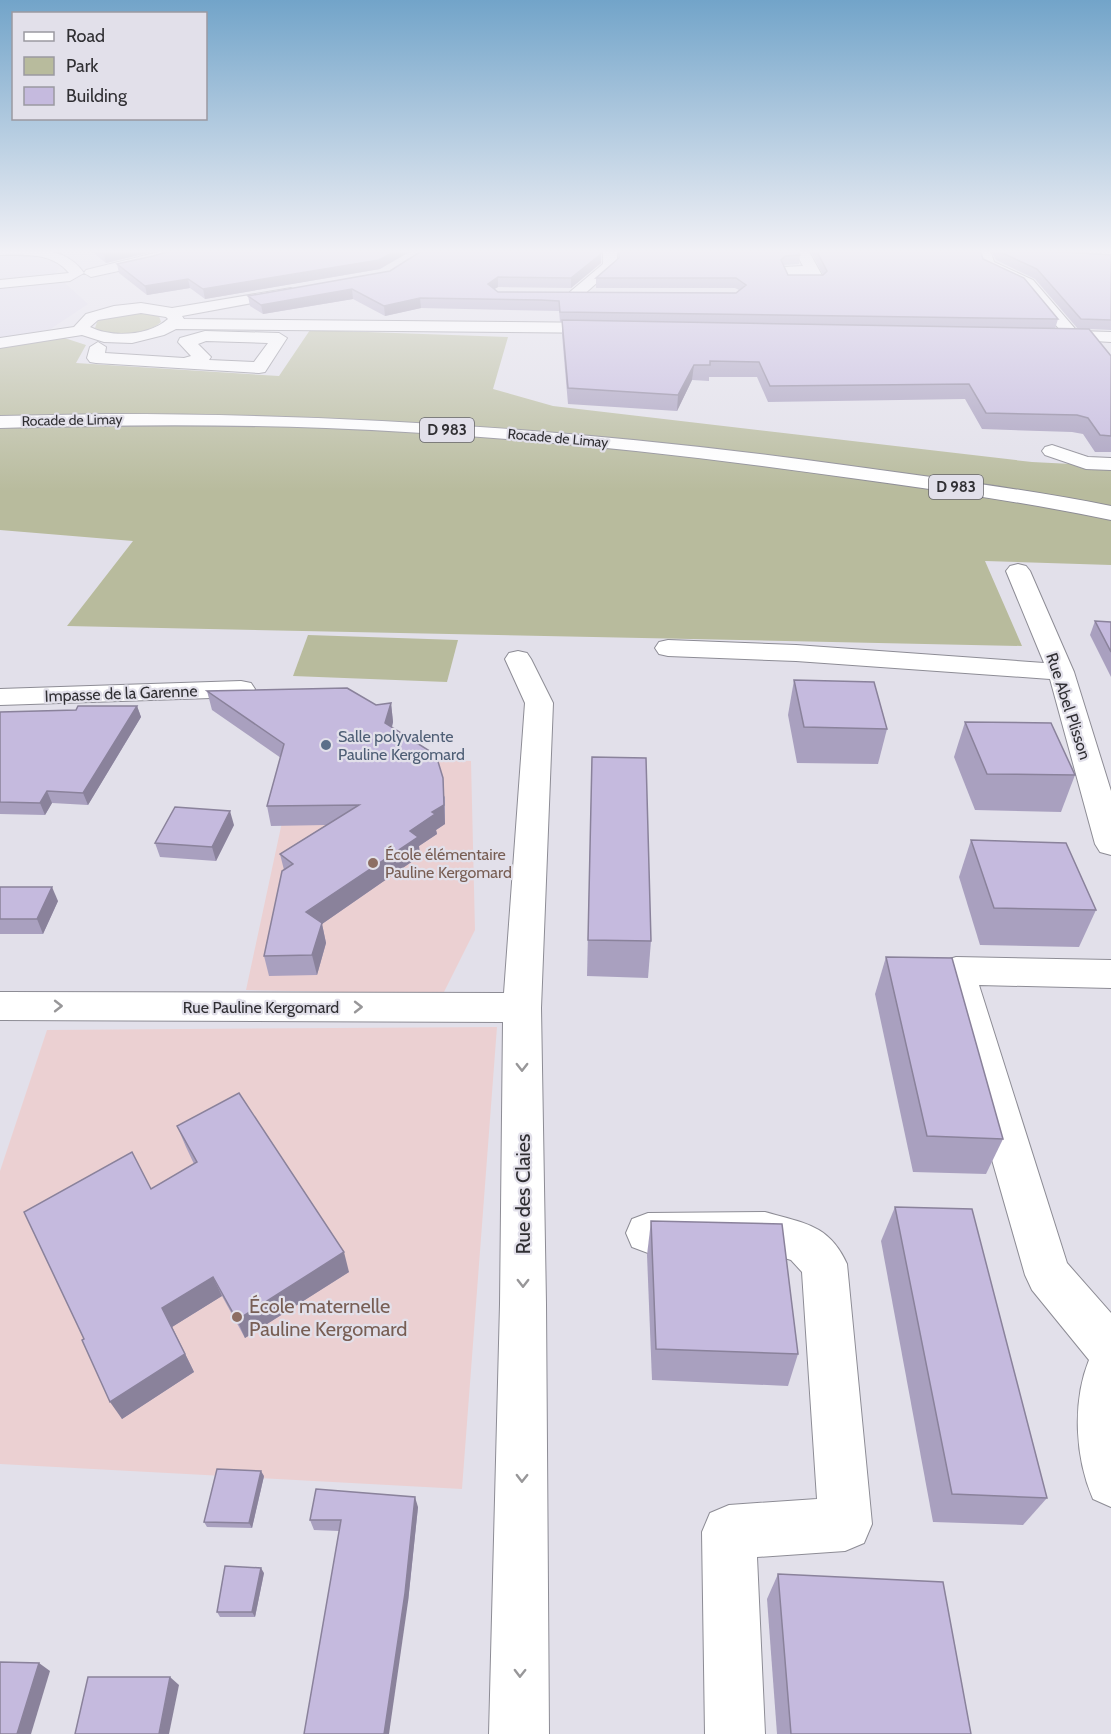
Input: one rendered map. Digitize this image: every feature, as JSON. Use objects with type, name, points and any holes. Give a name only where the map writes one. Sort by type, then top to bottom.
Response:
[{"type":"street","points":[[0,343],[78,331]]},
{"type":"street","points":[[87,331],[107,338],[147,335],[154,331]]},
{"type":"street","points":[[372,343],[371,340],[375,336],[388,331]]},
{"type":"street","points":[[398,331],[410,335],[412,342]]},
{"type":"street","points":[[1069,331],[1073,336]]},
{"type":"street","points":[[1029,335],[1111,337]]},
{"type":"street","points":[[107,338],[100,343],[96,358],[185,364],[259,368],[279,338],[205,336],[186,342],[202,357],[185,364]]},
{"type":"street","name":"Rocade de Limay","points":[[0,422],[84,419],[334,423],[559,437],[815,466],[1111,513]]},
{"type":"street","points":[[1052,452],[1086,463],[1111,464]]},
{"type":"street","name":"Rue Abel Plisson","points":[[1018,571],[1061,672],[1111,844]]},
{"type":"street","points":[[668,648],[1061,672]]},
{"type":"street","name":"Rue des Claies","points":[[518,659],[539,702],[522,1008],[523,1304],[519,1734]]},
{"type":"street","name":"Impasse de la Garenne","points":[[0,697],[241,689]]},
{"type":"street","points":[[1111,975],[956,971],[1048,1275],[1111,1349]]},
{"type":"street","name":"Rue Pauline Kergomard","points":[[0,1006],[522,1008]]},
{"type":"street","points":[[648,1233],[765,1232],[805,1244],[824,1264],[845,1524],[729,1532],[735,1734]]},
{"type":"street","points":[[1111,1366],[1102,1416],[1111,1481]]},
{"type":"shaded area","points":[[0,331],[48,331],[46,332],[0,339]]},
{"type":"shaded area","name":"École élémentaire Pauline Kergomard","points":[[416,759],[471,761],[475,930],[443,994],[246,990],[288,794]]},
{"type":"shaded area","name":"École maternelle Pauline Kergomard","points":[[497,1027],[462,1489],[0,1464],[0,1171],[47,1030]]},
{"type":"green space","points":[[102,331],[144,331],[129,334],[110,334]]},
{"type":"green space","points":[[309,331],[508,337],[493,389],[553,406],[1032,462],[1111,466],[1111,565],[985,561],[1022,646],[67,626],[133,541],[0,530],[0,339],[46,332],[86,345],[76,363],[279,376]]},
{"type":"green space","points":[[308,635],[458,640],[447,682],[293,676]]},
{"type":"building","points":[[563,331],[1091,331],[1111,356],[1111,436],[1100,435],[1088,418],[1077,415],[986,413],[969,384],[770,386],[759,362],[710,361],[710,365],[694,365],[678,395],[568,388]]},
{"type":"building","points":[[1095,621],[1111,622],[1111,652]]},
{"type":"building","points":[[794,680],[874,682],[887,729],[804,727]]},
{"type":"building","points":[[347,688],[376,705],[391,703],[385,723],[436,755],[443,778],[444,805],[410,831],[418,837],[306,912],[322,923],[312,955],[264,956],[282,871],[293,864],[280,854],[359,805],[267,806],[284,744],[207,691]]},
{"type":"building","points":[[78,706],[137,706],[83,793],[47,791],[40,803],[0,802],[0,712],[76,710]]},
{"type":"building","points":[[965,722],[1051,723],[1075,775],[987,774]]},
{"type":"building","points":[[592,757],[646,758],[651,941],[588,940]]},
{"type":"building","points":[[175,807],[230,811],[212,847],[155,843]]},
{"type":"building","points":[[971,840],[1066,843],[1096,910],[994,908]]},
{"type":"building","points":[[0,887],[52,887],[37,919],[0,919]]},
{"type":"building","points":[[886,957],[952,958],[1003,1139],[927,1136]]},
{"type":"building","points":[[239,1093],[344,1252],[237,1320],[213,1277],[162,1308],[185,1354],[110,1402],[82,1340],[84,1339],[24,1212],[132,1152],[151,1189],[197,1162],[177,1126]]},
{"type":"building","points":[[895,1207],[972,1209],[1047,1498],[952,1494]]},
{"type":"building","points":[[651,1221],[782,1224],[798,1354],[656,1349]]},
{"type":"building","points":[[217,1469],[261,1471],[249,1523],[204,1522]]},
{"type":"building","points":[[316,1489],[415,1497],[405,1593],[384,1734],[304,1734],[341,1520],[310,1520]]},
{"type":"building","points":[[225,1566],[261,1568],[252,1612],[217,1612]]},
{"type":"building","points":[[778,1574],[943,1582],[971,1734],[791,1734]]},
{"type":"building","points":[[0,1662],[39,1663],[17,1734],[0,1734]]},
{"type":"building","points":[[88,1677],[170,1677],[159,1734],[75,1734]]},
{"type":"place","name":"Salle polyvalente Pauline Kergomard","points":[[326,745]]},
{"type":"place","name":"École élémentaire Pauline Kergomard","points":[[373,863]]},
{"type":"place","name":"École maternelle Pauline Kergomard","points":[[237,1317]]}]
